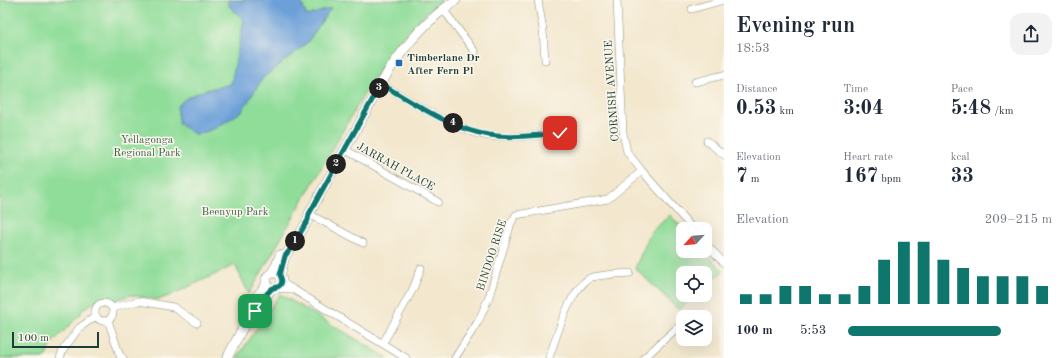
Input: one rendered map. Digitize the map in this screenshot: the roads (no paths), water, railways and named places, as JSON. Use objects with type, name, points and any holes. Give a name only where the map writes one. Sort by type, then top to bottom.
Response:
[{"type":"street","points":[[274,282],[276,266],[281,253],[288,244],[303,217],[309,214],[344,149],[397,57],[422,28],[443,9],[456,0]]},
{"type":"street","points":[[538,0],[543,30],[545,60]]},
{"type":"street","name":"CORNISH AVENUE","points":[[617,0],[623,133],[627,152],[686,222]]},
{"type":"street","points":[[692,9],[724,0]]},
{"type":"street","points":[[443,9],[475,52]]},
{"type":"street","points":[[694,82],[724,75]]},
{"type":"street","points":[[381,84],[442,119],[488,135],[505,137],[560,133]]},
{"type":"street","points":[[707,142],[724,155]]},
{"type":"street","name":"JARRAH PLACE","points":[[344,149],[438,202]]},
{"type":"street","name":"BINDOO RISE","points":[[454,358],[479,320],[489,296],[512,223],[516,215],[608,199],[642,171]]},
{"type":"street","points":[[309,214],[363,243]]},
{"type":"street","points":[[712,250],[724,261]]},
{"type":"street","points":[[383,344],[413,289],[420,268]]},
{"type":"street","points":[[549,358],[570,302],[577,290],[590,278],[630,273]]},
{"type":"street","points":[[274,282],[292,290],[406,358]]},
{"type":"street","points":[[227,358],[250,316],[250,309],[255,299],[264,288],[274,282]]},
{"type":"street","points":[[112,308],[139,301],[173,307],[197,323]]},
{"type":"street","points":[[101,303],[108,304],[112,308],[113,314],[108,320],[102,321],[96,316],[96,307],[101,303]]},
{"type":"street","points":[[60,358],[63,350],[79,328],[96,316]]},
{"type":"street","points":[[108,320],[122,358]]},
{"type":"street","points":[[644,358],[676,329]]},
{"type":"water","points":[[228,0],[300,0],[307,16],[331,8],[307,43],[263,78],[242,111],[216,128],[196,135],[179,124],[177,107],[188,97],[194,94],[231,84],[244,20],[229,6]]},
{"type":"place","name":"Timberlane Dr After Fern Pl","points":[[399,63]]},
{"type":"park label","name":"Yellagonga Regional Park","points":[[147,145]]},
{"type":"park label","name":"Beenyup Park","points":[[235,211]]}]
